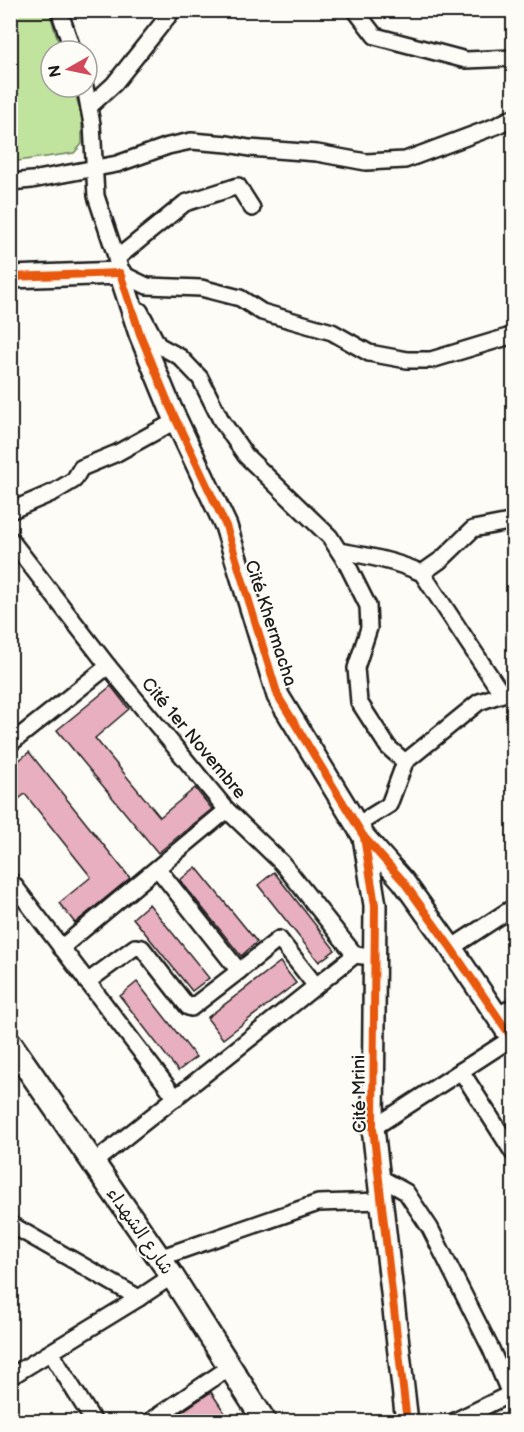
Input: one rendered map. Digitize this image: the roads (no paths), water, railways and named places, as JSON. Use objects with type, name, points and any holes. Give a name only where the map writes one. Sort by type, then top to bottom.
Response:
[{"type":"main road","name":"شارع الشهداء","points":[[10,1043],[172,1276],[265,1422]]},
{"type":"street","points":[[59,10],[69,39]]},
{"type":"street","points":[[89,108],[114,84],[173,10]]},
{"type":"street","points":[[355,10],[375,36],[466,60],[513,57]]},
{"type":"street","points":[[87,99],[92,124],[96,196],[118,266],[158,345],[180,357],[200,378],[221,420],[246,456],[330,537],[339,551],[368,606],[369,628],[357,668],[358,702],[388,747],[405,762]]},
{"type":"street","points":[[10,182],[117,164],[168,146],[191,141],[317,153],[366,162],[405,160],[496,126],[513,117]]},
{"type":"street","points":[[10,277],[118,266],[185,203],[238,186],[252,208]]},
{"type":"street","points":[[118,266],[147,286],[201,288],[240,298],[262,312],[332,332],[369,353],[407,360],[431,360],[513,335]]},
{"type":"street","name":"Cité Khermacha","points":[[118,266],[140,334],[226,526],[278,696],[361,831],[403,881],[451,948],[505,1011],[513,1040]]},
{"type":"street","points":[[10,510],[54,492],[74,480],[81,468],[117,453],[177,420]]},
{"type":"street","points":[[422,573],[442,559],[473,529],[513,521]]},
{"type":"street","name":"Cité 1er Novembre","points":[[10,539],[108,666],[228,810],[282,863],[364,956]]},
{"type":"street","points":[[339,551],[377,557],[422,573],[508,692],[480,702],[405,762],[389,805],[361,831]]},
{"type":"street","points":[[10,744],[108,666]]},
{"type":"street","points":[[61,948],[228,810]]},
{"type":"street","name":"Cité Mrini","points":[[361,831],[375,905],[364,956],[373,1128],[407,1422]]},
{"type":"street","points":[[158,869],[239,971]]},
{"type":"street","points":[[10,880],[176,1098]]},
{"type":"street","points":[[451,948],[513,907]]},
{"type":"street","points":[[87,982],[138,946],[191,1008],[279,939],[316,986]]},
{"type":"street","points":[[93,1163],[316,986],[364,956]]},
{"type":"street","points":[[373,1128],[513,1040]]},
{"type":"street","points":[[461,1071],[513,1154]]},
{"type":"street","points":[[379,1177],[406,1192],[430,1228],[491,1349],[510,1394],[453,1422]]},
{"type":"street","points":[[159,1258],[318,1203],[381,1201]]},
{"type":"street","points":[[10,1224],[139,1298]]},
{"type":"street","points":[[10,1377],[172,1276]]},
{"type":"street","points":[[51,1353],[94,1422]]},
{"type":"street","points":[[149,1422],[230,1367]]}]
